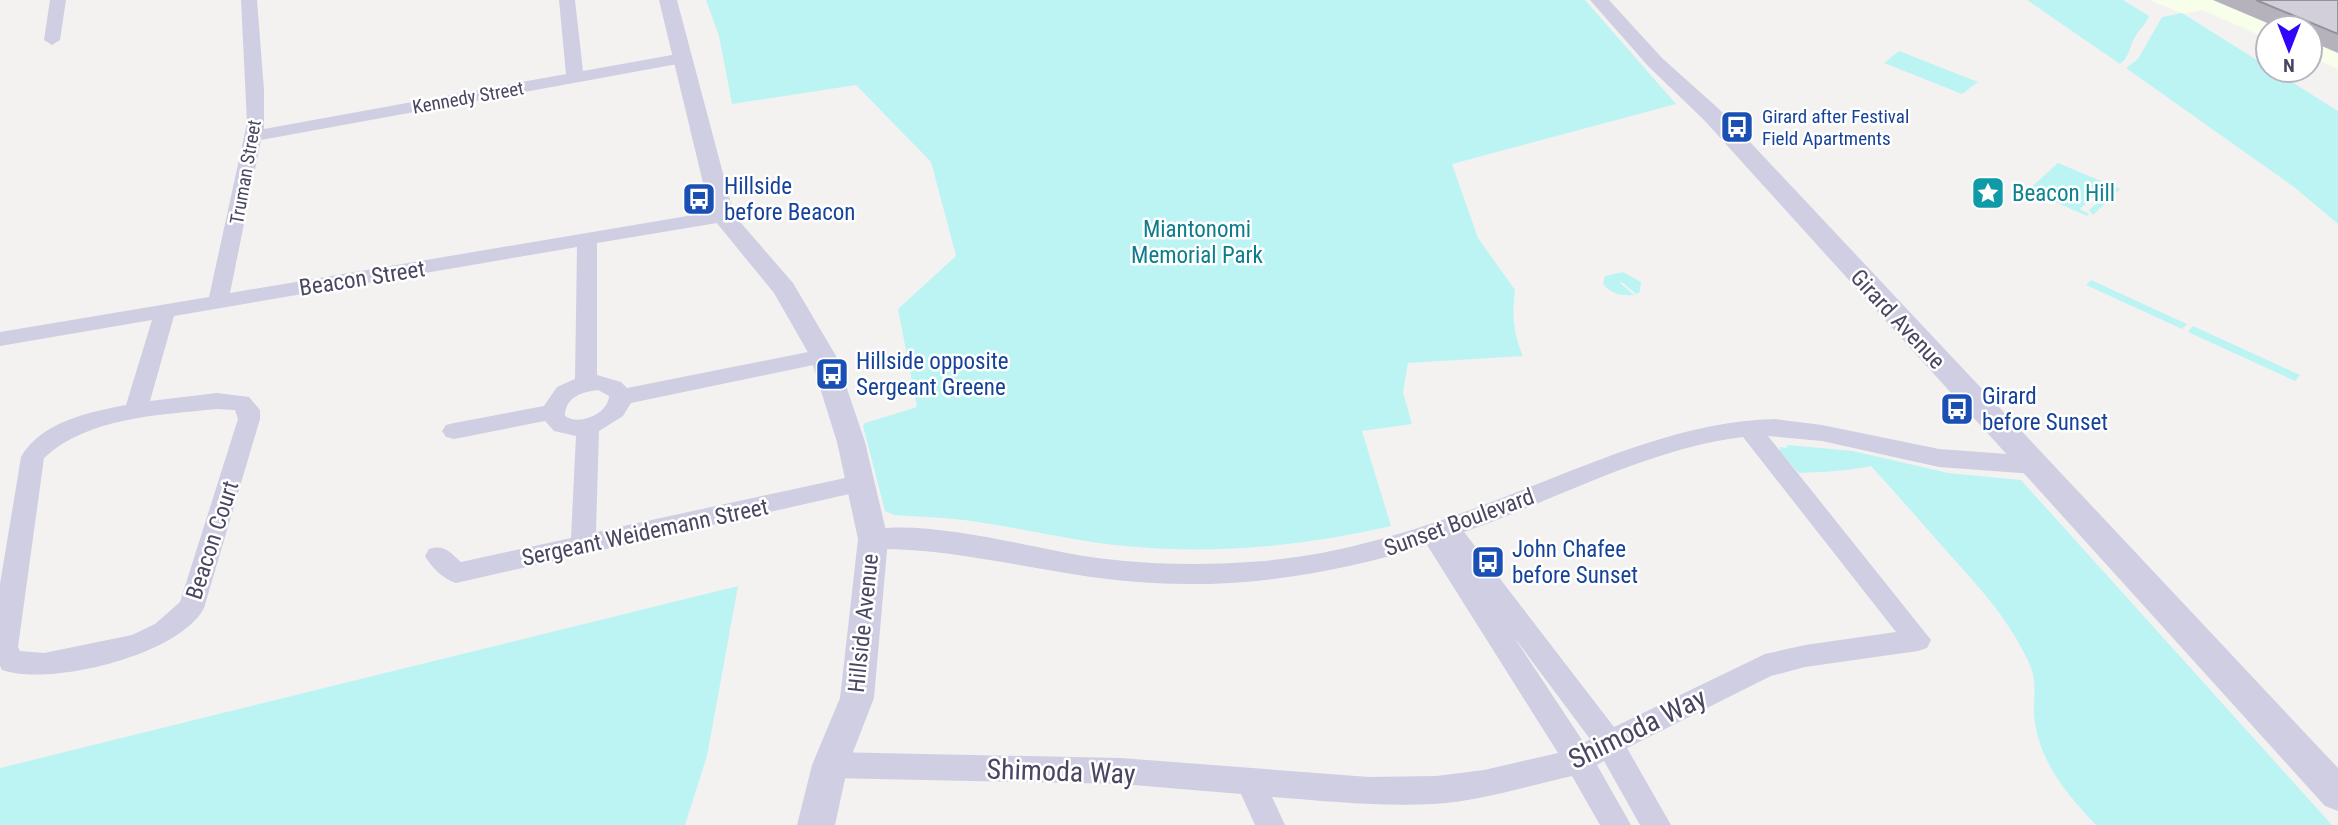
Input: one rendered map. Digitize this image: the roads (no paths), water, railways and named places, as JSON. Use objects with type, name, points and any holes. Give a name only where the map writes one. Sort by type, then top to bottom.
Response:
[{"type":"street","points":[[53,36],[58,0]]},
{"type":"street","name":"Truman Street","points":[[218,301],[254,136],[256,90],[249,0]]},
{"type":"street","points":[[567,0],[575,78]]},
{"type":"street","name":"Hillside Avenue","points":[[668,0],[723,216],[784,289],[823,356],[851,442],[873,539],[857,698],[830,765],[816,825]]},
{"type":"street","name":"Girard Avenue","points":[[1599,0],[1655,62],[1712,115],[2338,794]]},
{"type":"street","name":"Kennedy Street","points":[[254,136],[683,58]]},
{"type":"street","name":"Beacon Street","points":[[0,339],[723,216]]},
{"type":"street","points":[[586,383],[587,240]]},
{"type":"street","points":[[136,410],[164,311]]},
{"type":"street","points":[[621,397],[823,356]]},
{"type":"street","points":[[586,383],[610,384],[618,390],[621,397],[619,406],[612,415],[587,427],[562,426],[554,420],[554,403],[562,394],[586,383]]},
{"type":"street","name":"Beacon Court","points":[[217,401],[241,403],[249,410],[250,419],[229,491],[191,608],[164,632],[136,645],[44,665],[12,662],[4,648],[17,548],[35,453],[52,439],[72,430],[136,410],[217,401]]},
{"type":"street","points":[[454,431],[552,412]]},
{"type":"street","points":[[583,546],[587,427]]},
{"type":"street","name":"Sunset Boulevard","points":[[873,539],[907,537],[984,546],[1117,570],[1232,574],[1377,553],[1440,532],[1671,442],[1749,428],[1814,430],[1939,458],[2035,465]]},
{"type":"street","name":"Shimoda Way","points":[[830,765],[1121,771],[1369,791],[1436,790],[1484,783],[1578,761],[1765,666],[1805,656],[1918,640],[1749,428]]},
{"type":"street","name":"Sergeant Weidemann Street","points":[[438,556],[456,573],[859,484]]},
{"type":"street","points":[[1440,532],[1609,743],[1656,825]]},
{"type":"street","points":[[1440,532],[1616,825]]},
{"type":"street","points":[[1250,780],[1270,825]]},
{"type":"place","name":"Girard after Festival Field Apartments","points":[[1737,127]]},
{"type":"place","name":"Beacon Hill","points":[[1988,193]]},
{"type":"place","name":"Hillside before Beacon","points":[[699,199]]},
{"type":"place","name":"Hillside opposite Sergeant Greene","points":[[832,374]]},
{"type":"place","name":"Girard before Sunset","points":[[1957,409]]},
{"type":"place","name":"John Chafee before Sunset","points":[[1488,562]]},
{"type":"park label","name":"Miantonomi Memorial Park","points":[[1197,242]]}]
